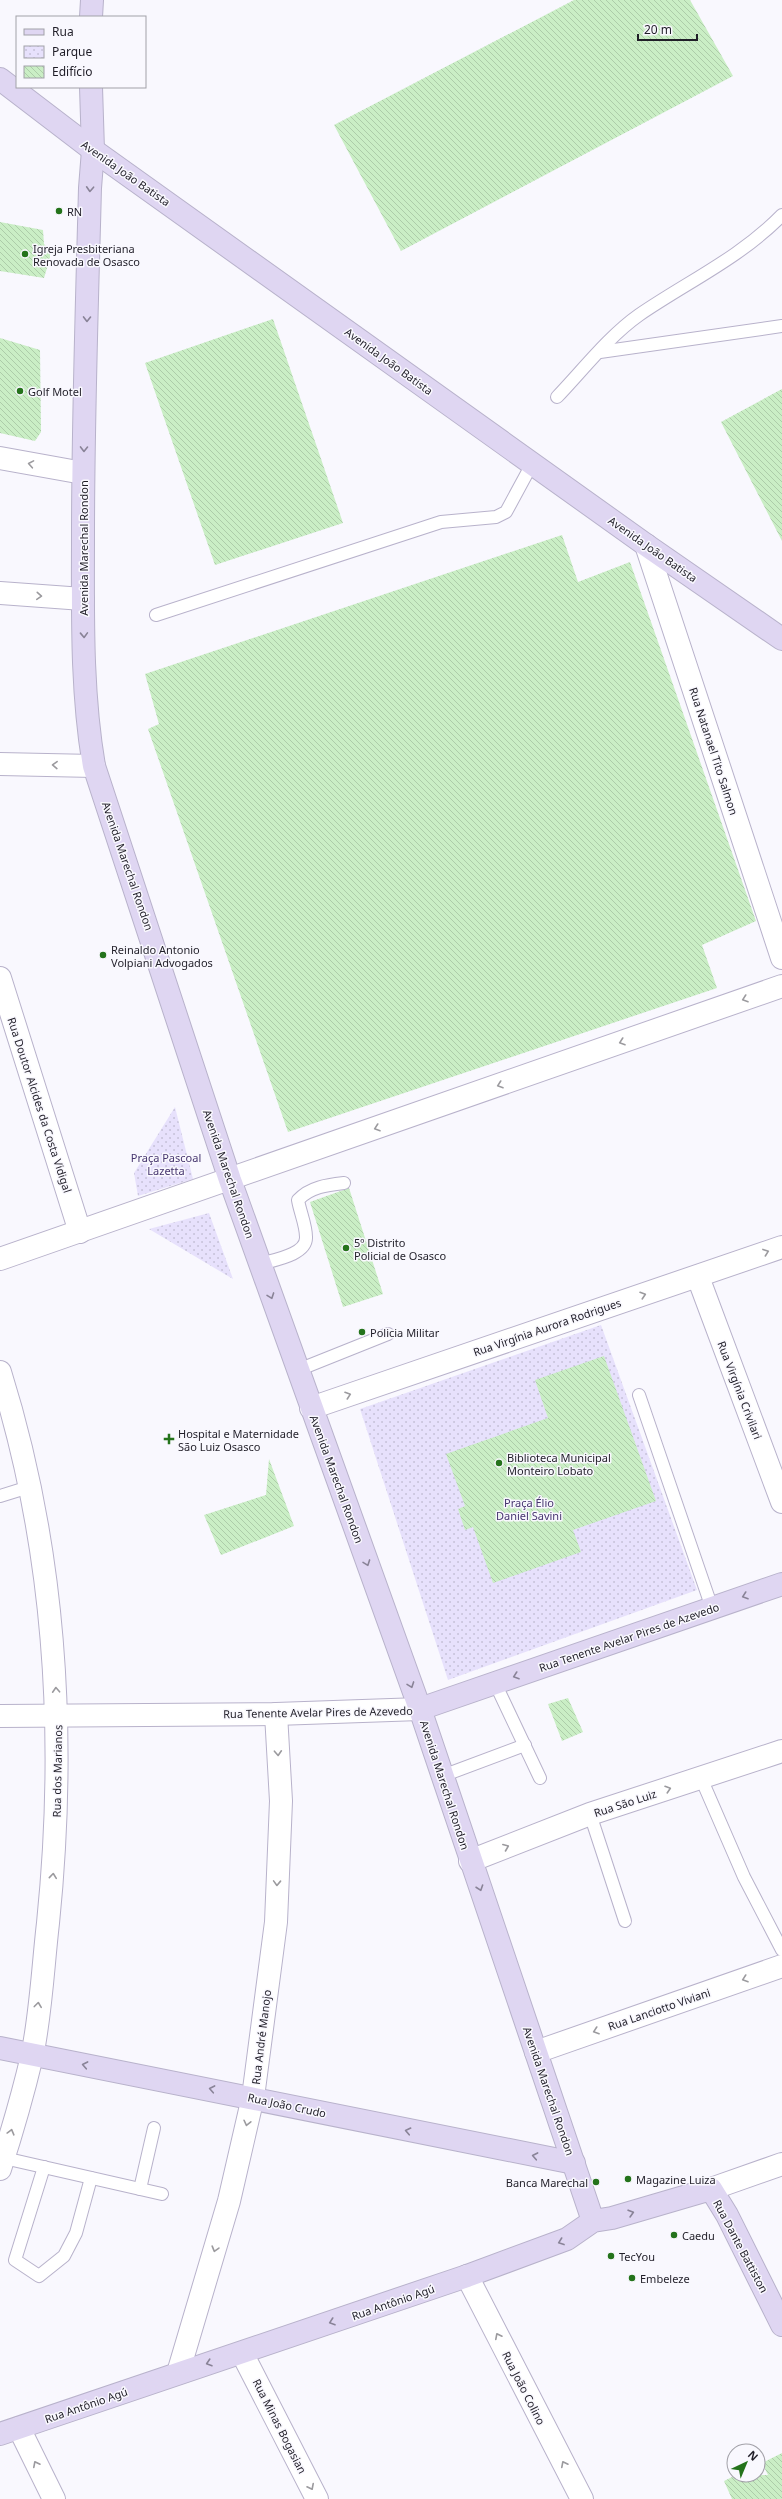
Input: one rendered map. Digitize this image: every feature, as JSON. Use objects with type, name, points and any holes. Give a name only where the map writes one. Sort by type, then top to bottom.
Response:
[{"type":"main road","points":[[91,16],[92,0]]},
{"type":"main road","name":"Avenida João Batista","points":[[0,79],[93,150],[646,545],[782,639]]},
{"type":"main road","name":"Avenida Marechal Rondon","points":[[91,88],[93,150],[90,188],[83,473],[83,599],[86,691],[89,734],[94,766],[230,1180],[420,1709],[470,1861],[594,2221]]},
{"type":"main road","name":"Rua Tenente Avelar Pires de Azevedo","points":[[420,1709],[782,1584]]},
{"type":"main road","name":"Rua João Crudo","points":[[0,2048],[253,2097],[574,2163]]},
{"type":"main road","name":"Rua Antônio Agú","points":[[10,2431],[467,2276],[568,2239],[594,2221],[612,2218],[711,2189]]},
{"type":"main road","name":"Rua Dante Battiston","points":[[711,2189],[728,2215],[782,2325]]},
{"type":"street","points":[[0,458],[83,473]]},
{"type":"street","name":"Rua Natanael Tito Salmon","points":[[646,545],[782,958]]},
{"type":"street","points":[[0,593],[83,599]]},
{"type":"street","points":[[0,764],[94,766]]},
{"type":"street","name":"Rua Doutor Alcides da Costa Vidigal","points":[[0,978],[80,1232]]},
{"type":"street","points":[[0,1259],[230,1180],[782,986]]},
{"type":"street","name":"Rua Virgínia Aurora Rodrigues","points":[[311,1408],[698,1277],[782,1247]]},
{"type":"street","name":"Rua Virgínia Crivilari","points":[[698,1277],[782,1502]]},
{"type":"street","name":"Rua dos Marianos","points":[[0,1372],[14,1417],[39,1532],[52,1624],[57,1714],[55,1850],[32,2054],[2,2164]]},
{"type":"street","name":"Rua Tenente Avelar Pires de Azevedo","points":[[0,1716],[57,1714],[276,1714],[420,1709]]},
{"type":"street","name":"Rua André Manojo","points":[[178,2373],[229,2201],[253,2097],[276,1922],[280,1801],[276,1714]]},
{"type":"street","name":"Rua São Luiz","points":[[470,1861],[590,1814],[782,1751]]},
{"type":"street","name":"Rua Lanciotto Viviani","points":[[536,2052],[782,1966]]},
{"type":"street","name":"Rua Antônio Agú","points":[[711,2189],[782,2164]]},
{"type":"street","name":"Rua João Colino","points":[[467,2276],[582,2499]]},
{"type":"street","name":"Rua Minas Bogasian","points":[[242,2353],[317,2499]]},
{"type":"street","points":[[10,2431],[54,2499]]},
{"type":"lane","points":[[557,397],[600,352],[638,316],[727,261],[769,228],[782,215]]},
{"type":"lane","points":[[600,352],[782,326]]},
{"type":"lane","points":[[156,615],[441,522],[496,517],[506,512],[532,464]]},
{"type":"lane","points":[[260,1264],[295,1253],[304,1247],[307,1238],[298,1200],[303,1194],[311,1190],[344,1183]]},
{"type":"lane","points":[[298,1370],[388,1334]]},
{"type":"lane","points":[[639,1395],[712,1608]]},
{"type":"lane","points":[[0,1496],[29,1487]]},
{"type":"lane","points":[[496,1683],[540,1778]]},
{"type":"lane","points":[[442,1776],[525,1745]]},
{"type":"lane","points":[[701,1778],[744,1877],[782,1950]]},
{"type":"lane","points":[[590,1814],[625,1921]]},
{"type":"lane","points":[[140,2189],[154,2128]]},
{"type":"lane","points":[[2,2164],[44,2168],[162,2194]]},
{"type":"lane","points":[[44,2168],[15,2260],[39,2276],[64,2256],[76,2233],[91,2178]]},
{"type":"green space","name":"Praça Pascoal Lazetta","points":[[175,1107],[193,1179],[138,1196],[134,1173]]},
{"type":"green space","points":[[209,1213],[233,1279],[149,1229]]},
{"type":"green space","name":"Praça Élio Daniel Savini","points":[[601,1325],[697,1590],[448,1680],[360,1409]]},
{"type":"building","points":[[574,0],[690,0],[733,76],[401,251],[334,125]]},
{"type":"building","name":"Igreja Presbiteriana Renovada de Osasco","points":[[0,222],[43,230],[44,244],[50,250],[50,258],[44,278],[0,271]]},
{"type":"building","points":[[273,319],[343,523],[215,565],[145,363]]},
{"type":"building","name":"Golf Motel","points":[[0,338],[40,350],[41,432],[35,441],[0,433]]},
{"type":"building","points":[[782,389],[782,541],[721,422]]},
{"type":"building","points":[[562,535],[578,582],[630,562],[756,921],[702,945],[717,988],[288,1132],[148,729],[159,724],[145,674]]},
{"type":"building","name":"5º Distrito Policial de Osasco","points":[[349,1188],[383,1294],[343,1307],[310,1202]]},
{"type":"building","name":"Biblioteca Municipal Monteiro Lobato","points":[[604,1356],[656,1501],[573,1530],[581,1552],[493,1583],[473,1527],[465,1530],[458,1509],[465,1506],[446,1454],[548,1418],[535,1380]]},
{"type":"building","points":[[269,1459],[294,1526],[221,1555],[204,1515],[266,1495]]},
{"type":"building","points":[[568,1698],[583,1732],[562,1741],[548,1704]]},
{"type":"building","points":[[782,2453],[782,2499],[732,2499],[724,2481],[726,2480],[726,2483],[766,2483],[766,2475],[768,2475],[766,2471],[766,2461]]},
{"type":"place","name":"RN","points":[[59,211]]},
{"type":"place","name":"Igreja Presbiteriana Renovada de Osasco","points":[[25,254]]},
{"type":"place","name":"Golf Motel","points":[[20,391]]},
{"type":"place","name":"Reinaldo Antonio Volpiani Advogados","points":[[103,955]]},
{"type":"place","name":"5º Distrito Policial de Osasco","points":[[346,1248]]},
{"type":"place","name":"Policia Militar","points":[[362,1332]]},
{"type":"place","name":"Hospital e Maternidade São Luiz Osasco","points":[[169,1439]]},
{"type":"place","name":"Biblioteca Municipal Monteiro Lobato","points":[[499,1463]]},
{"type":"place","name":"Magazine Luiza","points":[[628,2179]]},
{"type":"place","name":"Banca Marechal","points":[[596,2182]]},
{"type":"place","name":"Caedu","points":[[674,2235]]},
{"type":"place","name":"TecYou","points":[[611,2256]]},
{"type":"place","name":"Embeleze","points":[[632,2278]]}]
